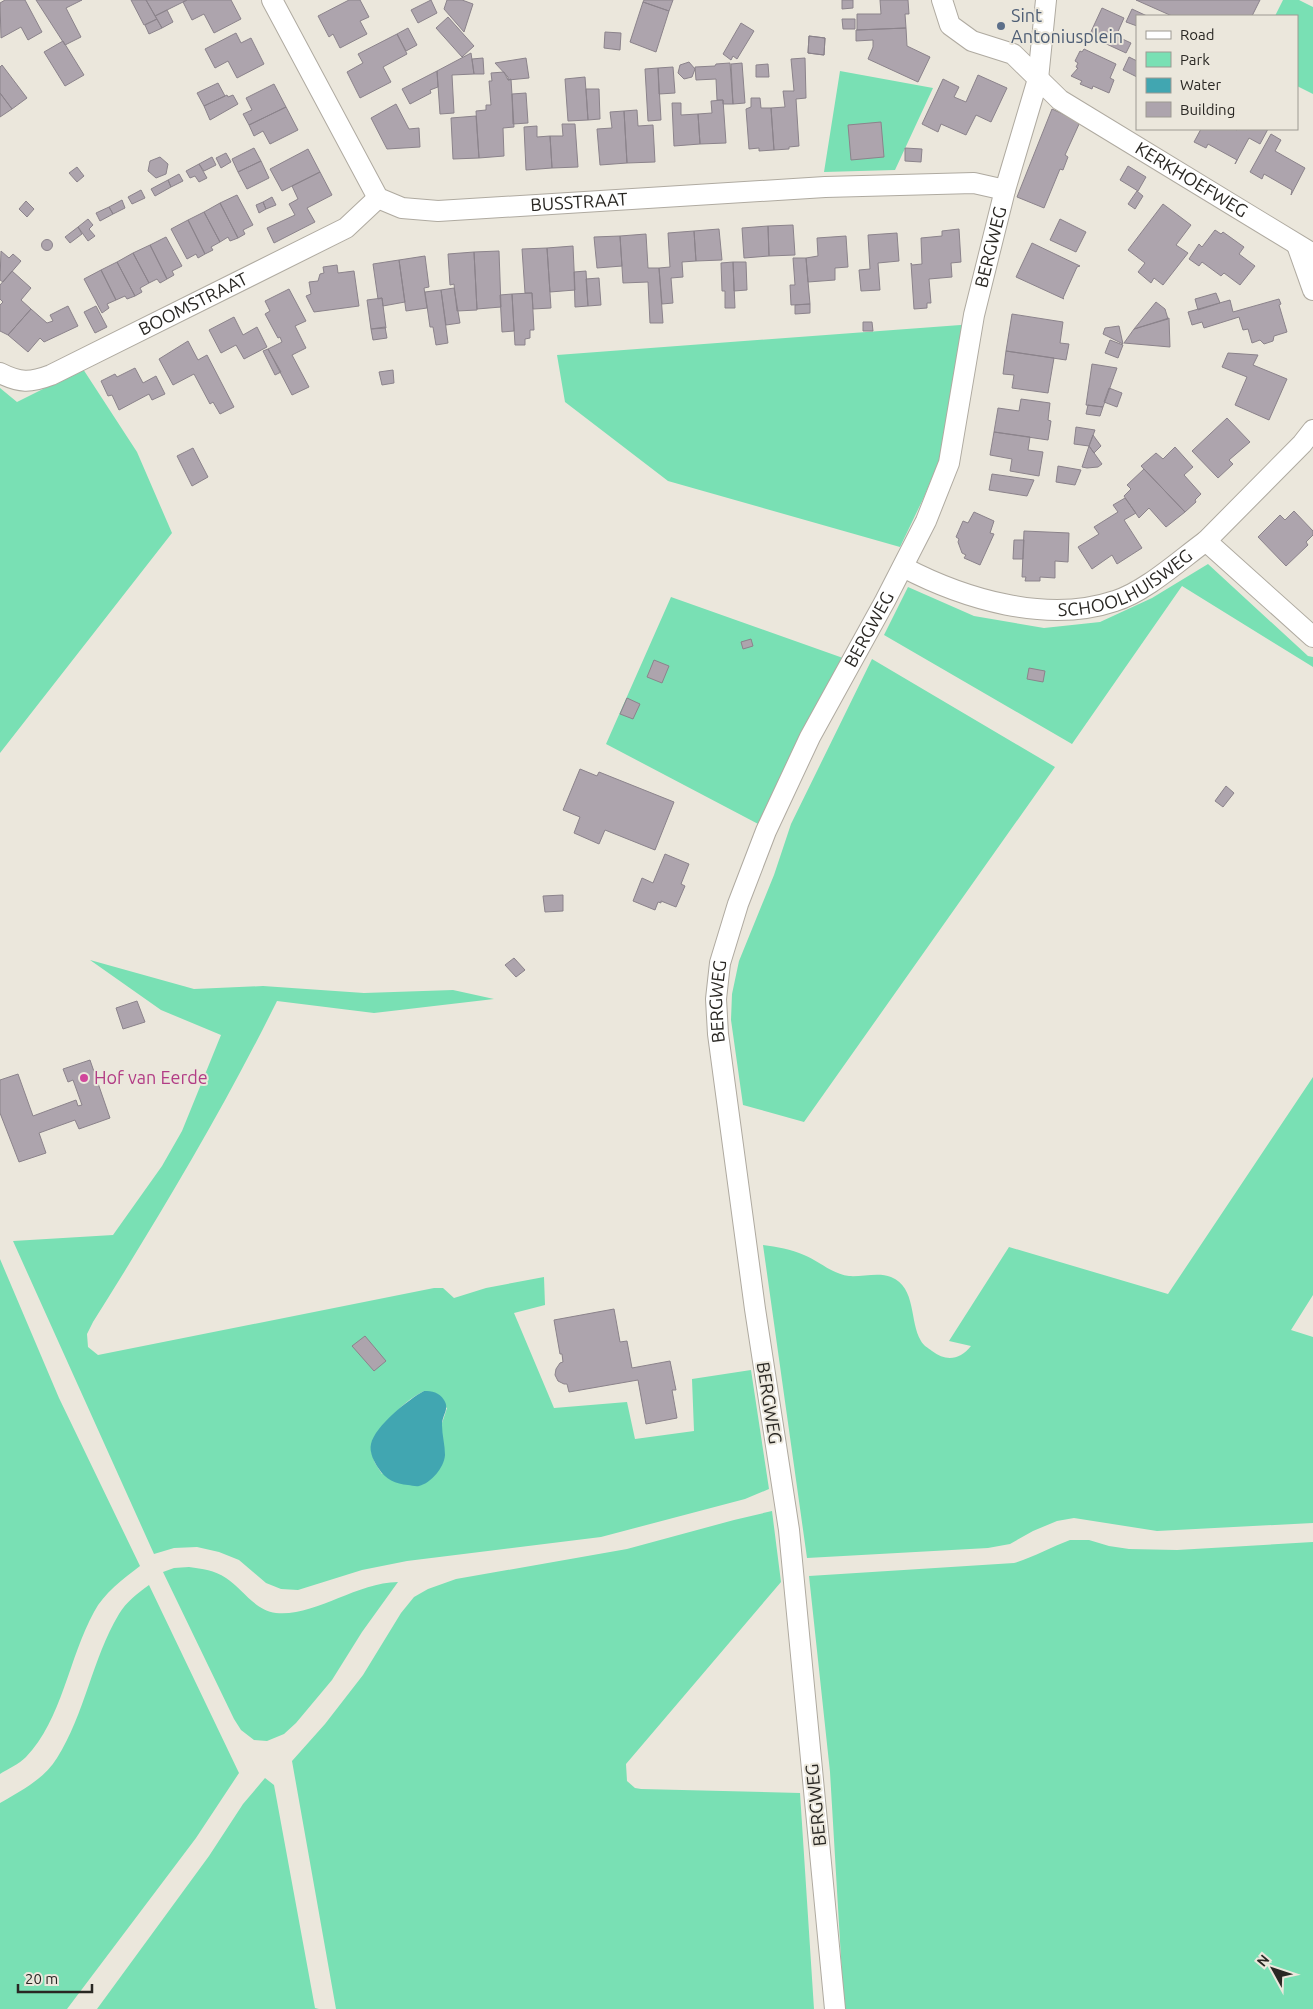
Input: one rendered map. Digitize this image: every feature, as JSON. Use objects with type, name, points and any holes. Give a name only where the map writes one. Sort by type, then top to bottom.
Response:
[{"type":"street","points":[[272,0],[378,198]]},
{"type":"street","points":[[942,0],[950,25],[972,41],[1013,54],[1038,79]]},
{"type":"street","points":[[1038,79],[1046,0]]},
{"type":"street","name":"BERGWEG","points":[[835,2009],[789,1538],[748,1256],[718,1034],[716,998],[720,963],[727,935],[766,831],[810,736],[926,521],[949,463],[974,315],[1005,190],[1038,79]]},
{"type":"street","name":"KERKHOEFWEG","points":[[1038,79],[1060,100],[1305,250],[1313,290]]},
{"type":"street","name":"BUSSTRAAT","points":[[378,198],[402,208],[438,211],[835,187],[974,183],[1005,190]]},
{"type":"street","name":"BOOMSTRAAT","points":[[0,373],[14,380],[32,382],[51,375],[346,228],[378,198]]},
{"type":"street","points":[[1206,541],[1302,444],[1313,430]]},
{"type":"street","name":"SCHOOLHUISWEG","points":[[902,567],[933,583],[1005,605],[1070,610],[1115,601],[1144,586],[1206,541],[1313,637]]},
{"type":"green space","points":[[1283,0],[1299,0],[1313,7],[1313,94],[1298,86],[1298,15],[1276,15]]},
{"type":"green space","points":[[840,71],[933,88],[895,170],[824,172]]},
{"type":"green space","points":[[974,324],[943,451],[900,547],[668,481],[565,402],[557,355]]},
{"type":"green space","points":[[83,369],[137,452],[172,533],[0,753],[0,388],[17,402]]},
{"type":"green space","points":[[1208,564],[1308,656],[1313,657],[1313,667],[1182,586],[1072,744],[884,635],[908,587],[974,616],[1044,628],[1100,622],[1152,598]]},
{"type":"green space","points":[[671,597],[843,658],[762,826],[606,744]]},
{"type":"green space","points":[[872,659],[1055,767],[804,1122],[743,1105],[731,1020],[732,994],[739,961],[774,875],[791,824]]},
{"type":"green space","points":[[90,960],[194,989],[263,986],[364,993],[453,990],[494,999],[374,1013],[277,1001],[189,1164],[93,1322],[87,1334],[88,1347],[98,1355],[434,1288],[443,1288],[454,1298],[486,1288],[544,1277],[545,1305],[514,1313],[554,1408],[627,1402],[635,1439],[694,1431],[692,1379],[751,1370],[769,1489],[745,1499],[601,1537],[407,1561],[362,1570],[298,1590],[281,1589],[266,1583],[239,1560],[219,1552],[197,1547],[174,1548],[154,1554],[13,1241],[113,1235],[162,1166],[182,1131],[221,1035],[161,1010]],"holes":[[[424,1391],[447,1408],[442,1423],[382,1474],[375,1463],[371,1451],[387,1424],[405,1403]]]},
{"type":"green space","points":[[1313,1077],[1313,1295],[1291,1330],[1313,1337],[1313,1523],[1157,1531],[1074,1518],[1057,1521],[1033,1531],[1010,1544],[988,1548],[807,1558],[763,1245],[784,1248],[799,1253],[843,1275],[881,1275],[891,1277],[899,1282],[909,1297],[917,1333],[922,1342],[937,1355],[948,1358],[958,1357],[971,1346],[949,1341],[1009,1247],[1168,1294]]},
{"type":"green space","points":[[0,1259],[59,1398],[140,1566],[108,1593],[98,1605],[85,1630],[57,1707],[38,1742],[23,1760],[0,1774]]},
{"type":"green space","points":[[772,1511],[781,1582],[626,1764],[627,1781],[635,1788],[641,1789],[800,1793],[814,2009],[336,2009],[292,1761],[325,1724],[363,1675],[401,1613],[414,1597],[428,1589],[456,1579],[627,1549]]},
{"type":"green space","points":[[1070,1540],[1089,1540],[1129,1549],[1177,1550],[1313,1542],[1313,2009],[844,2009],[830,1772],[809,1576],[1014,1563]]},
{"type":"green space","points":[[189,1567],[208,1570],[222,1575],[255,1604],[276,1613],[305,1610],[366,1588],[398,1582],[362,1632],[332,1680],[296,1723],[284,1734],[267,1741],[254,1740],[241,1730],[234,1719],[163,1572],[174,1568]]},
{"type":"green space","points":[[149,1585],[239,1773],[196,1838],[67,2009],[0,2009],[0,1803],[39,1778],[57,1758],[75,1723],[102,1649],[119,1614],[125,1606]]},
{"type":"green space","points":[[265,1778],[274,1785],[315,2008],[319,2009],[97,2009],[209,1856],[243,1804]]},
{"type":"water","points":[[424,1391],[438,1394],[446,1403],[442,1425],[445,1451],[444,1460],[436,1474],[428,1482],[419,1486],[399,1483],[381,1473],[372,1457],[371,1444],[386,1421],[410,1400]]},
{"type":"building","points":[[5,0],[25,0],[42,32],[28,40],[21,27],[1,38],[0,3]]},
{"type":"building","points":[[36,0],[82,0],[66,8],[81,37],[65,45]]},
{"type":"building","points":[[131,0],[146,0],[157,19],[144,25]]},
{"type":"building","points":[[146,0],[187,0],[155,16]]},
{"type":"building","points":[[187,0],[231,0],[241,19],[214,33],[204,14],[192,20],[183,2]]},
{"type":"building","points":[[349,0],[360,0],[369,17],[360,21],[367,34],[340,48],[333,34],[329,37],[318,16]]},
{"type":"building","points":[[431,0],[437,13],[418,23],[411,10]]},
{"type":"building","points":[[447,0],[462,0],[473,4],[464,32],[444,9]]},
{"type":"building","points":[[644,0],[673,0],[669,11],[643,2]]},
{"type":"building","points":[[842,0],[853,0],[853,8],[842,9]]},
{"type":"building","points":[[880,0],[908,0],[909,14],[905,14],[906,28],[857,30],[857,14],[881,14]]},
{"type":"building","points":[[1136,0],[1260,0],[1252,15],[1170,15]]},
{"type":"building","points":[[643,2],[669,11],[656,52],[630,42]]},
{"type":"building","points":[[1102,8],[1124,18],[1116,36],[1131,43],[1126,53],[1089,36]]},
{"type":"building","points":[[1132,9],[1145,15],[1136,15],[1136,26],[1126,22]]},
{"type":"building","points":[[167,10],[173,22],[162,28],[155,16]]},
{"type":"building","points":[[448,17],[474,46],[462,57],[436,28]]},
{"type":"building","points":[[157,19],[162,28],[149,34],[145,25]]},
{"type":"building","points":[[842,19],[855,19],[855,29],[843,29]]},
{"type":"building","points":[[741,23],[754,31],[737,59],[733,56],[731,60],[723,54]]},
{"type":"building","points":[[408,28],[417,45],[406,51],[397,34]]},
{"type":"building","points":[[906,28],[907,46],[930,57],[918,82],[868,59],[873,47],[873,40],[856,41],[856,30]]},
{"type":"building","points":[[605,32],[621,33],[620,50],[604,48]]},
{"type":"building","points":[[236,33],[241,43],[251,38],[264,64],[237,78],[228,61],[215,68],[205,49]]},
{"type":"building","points":[[397,34],[407,54],[383,67],[391,82],[360,98],[347,72],[363,63],[358,54]]},
{"type":"building","points":[[809,36],[825,38],[824,55],[808,53]]},
{"type":"building","points":[[809,36],[825,38],[824,55],[808,53]]},
{"type":"building","points":[[63,41],[84,75],[65,86],[44,52]]},
{"type":"building","points":[[1084,49],[1116,64],[1110,78],[1114,80],[1109,93],[1093,86],[1092,89],[1080,84],[1082,81],[1071,76],[1078,68],[1076,67],[1078,63],[1075,61],[1080,51],[1082,52]]},
{"type":"building","points":[[471,53],[474,74],[452,75],[454,113],[440,114],[437,71]]},
{"type":"building","points":[[1129,57],[1136,60],[1136,76],[1123,70]]},
{"type":"building","points":[[483,58],[484,74],[474,74],[472,59]]},
{"type":"building","points":[[526,58],[529,78],[508,80],[508,77],[495,63]]},
{"type":"building","points":[[805,58],[806,98],[796,99],[799,146],[774,150],[771,108],[785,107],[783,91],[794,91],[791,59]]},
{"type":"building","points":[[689,62],[695,69],[692,77],[684,79],[678,73],[680,65]]},
{"type":"building","points":[[730,63],[733,104],[723,104],[723,100],[717,100],[716,79],[696,80],[695,67]]},
{"type":"building","points":[[742,63],[745,103],[733,104],[731,64]]},
{"type":"building","points":[[768,64],[769,77],[756,77],[756,65]]},
{"type":"building","points":[[2,65],[27,98],[12,109],[0,93],[0,67]]},
{"type":"building","points":[[673,67],[675,93],[659,94],[658,68]]},
{"type":"building","points":[[658,68],[661,120],[648,121],[645,69]]},
{"type":"building","points":[[437,71],[438,87],[430,90],[431,93],[410,104],[402,89]]},
{"type":"building","points":[[504,72],[508,80],[511,79],[514,127],[503,128],[504,156],[479,158],[476,111],[486,110],[486,105],[491,105],[489,81],[492,81],[491,73]]},
{"type":"building","points":[[978,75],[1007,88],[991,122],[976,115],[966,135],[941,124],[938,132],[922,124],[943,79],[959,87],[954,97],[966,102]]},
{"type":"building","points":[[585,77],[588,120],[568,121],[565,79]]},
{"type":"building","points":[[218,83],[225,96],[204,106],[197,93]]},
{"type":"building","points":[[274,84],[286,107],[249,125],[243,114],[252,110],[246,98]]},
{"type":"building","points":[[586,89],[599,89],[600,119],[588,120]]},
{"type":"building","points":[[0,93],[12,109],[0,117]]},
{"type":"building","points":[[526,93],[528,123],[513,124],[512,94]]},
{"type":"building","points":[[227,95],[228,97],[233,95],[238,104],[210,120],[204,106]]},
{"type":"building","points":[[751,98],[760,98],[761,108],[771,108],[774,150],[759,151],[759,148],[749,149],[746,109],[751,107]]},
{"type":"building","points":[[723,100],[726,143],[700,144],[698,114],[712,113],[711,101]]},
{"type":"building","points":[[672,103],[681,103],[681,115],[698,114],[700,144],[674,146]]},
{"type":"building","points":[[396,104],[409,129],[419,128],[420,147],[387,149],[371,118]]},
{"type":"building","points":[[286,107],[298,130],[270,144],[263,131],[254,136],[249,125]]},
{"type":"building","points":[[1052,109],[1080,122],[1065,155],[1068,157],[1063,170],[1060,169],[1044,208],[1017,197]]},
{"type":"building","points":[[637,110],[638,126],[653,125],[655,162],[627,163],[624,111]]},
{"type":"building","points":[[624,111],[627,163],[600,165],[597,129],[612,128],[610,112]]},
{"type":"building","points":[[476,116],[479,158],[453,159],[451,118]]},
{"type":"building","points":[[881,122],[884,157],[851,160],[848,125]]},
{"type":"building","points":[[562,124],[575,124],[578,167],[552,168],[550,136],[563,136]]},
{"type":"building","points":[[537,126],[537,137],[550,136],[552,168],[526,170],[524,127]]},
{"type":"building","points":[[1200,130],[1267,130],[1260,144],[1249,138],[1235,164],[1237,160],[1208,144],[1206,148],[1194,142]]},
{"type":"building","points":[[1271,134],[1281,140],[1275,151],[1305,168],[1291,195],[1292,190],[1264,174],[1262,179],[1250,172]]},
{"type":"building","points":[[254,148],[261,161],[238,172],[232,159]]},
{"type":"building","points":[[905,148],[922,149],[921,162],[905,161]]},
{"type":"building","points":[[308,149],[320,172],[282,191],[270,169]]},
{"type":"building","points":[[226,153],[231,162],[221,168],[216,158]]},
{"type":"building","points":[[160,157],[168,164],[166,174],[156,178],[148,171],[150,161]]},
{"type":"building","points":[[212,157],[216,165],[204,171],[199,164]]},
{"type":"building","points":[[261,161],[269,178],[247,189],[238,172]]},
{"type":"building","points":[[199,164],[207,178],[199,182],[195,176],[190,178],[186,171]]},
{"type":"building","points":[[1128,166],[1146,177],[1138,191],[1120,180]]},
{"type":"building","points":[[77,167],[84,176],[77,182],[69,173]]},
{"type":"building","points":[[320,172],[332,195],[307,208],[315,222],[274,243],[267,228],[295,215],[289,204],[298,199],[292,186]]},
{"type":"building","points":[[179,174],[183,181],[171,187],[168,180]]},
{"type":"building","points":[[168,180],[171,187],[155,196],[151,189]]},
{"type":"building","points":[[141,190],[145,198],[132,204],[128,197]]},
{"type":"building","points":[[1137,191],[1143,196],[1135,209],[1128,204]]},
{"type":"building","points":[[237,195],[253,225],[243,230],[245,234],[238,238],[220,203]]},
{"type":"building","points":[[272,197],[276,205],[266,209],[263,202]]},
{"type":"building","points":[[122,200],[125,208],[113,214],[109,207]]},
{"type":"building","points":[[26,201],[34,209],[27,217],[19,209]]},
{"type":"building","points":[[263,202],[266,209],[259,213],[256,205]]},
{"type":"building","points":[[220,203],[238,238],[230,241],[228,237],[220,242],[204,212]]},
{"type":"building","points":[[1163,204],[1191,225],[1176,245],[1188,253],[1163,285],[1154,278],[1151,283],[1138,272],[1145,263],[1128,250]]},
{"type":"building","points":[[109,207],[113,214],[100,221],[96,213]]},
{"type":"building","points":[[204,212],[220,242],[211,247],[213,250],[205,254],[188,220]]},
{"type":"building","points":[[88,219],[93,225],[89,229],[95,236],[88,241],[78,227]]},
{"type":"building","points":[[1060,219],[1086,232],[1076,252],[1050,240]]},
{"type":"building","points":[[188,220],[205,254],[198,258],[196,254],[187,259],[171,229]]},
{"type":"building","points":[[793,225],[795,255],[769,256],[768,226]]},
{"type":"building","points":[[768,226],[769,256],[744,258],[742,228]]},
{"type":"building","points":[[78,227],[82,234],[70,243],[65,237]]},
{"type":"building","points":[[719,229],[722,260],[696,261],[694,231]]},
{"type":"building","points":[[959,229],[961,262],[951,263],[952,277],[929,279],[931,303],[927,303],[927,308],[914,309],[911,263],[912,265],[922,264],[921,238],[942,236],[942,231]]},
{"type":"building","points":[[1215,230],[1221,234],[1223,232],[1244,247],[1239,254],[1255,266],[1240,285],[1224,273],[1221,276],[1202,262],[1199,266],[1189,259],[1199,244],[1202,247]]},
{"type":"building","points":[[694,231],[696,261],[682,262],[683,277],[671,278],[673,303],[662,304],[659,268],[670,267],[668,233]]},
{"type":"building","points":[[897,233],[899,261],[878,263],[880,290],[861,291],[859,270],[870,269],[868,235]]},
{"type":"building","points":[[646,234],[648,268],[659,268],[663,323],[650,323],[648,282],[623,283],[620,236]]},
{"type":"building","points":[[620,236],[622,266],[597,268],[594,237]]},
{"type":"building","points":[[846,236],[848,267],[835,268],[835,280],[808,282],[806,258],[818,256],[817,238]]},
{"type":"building","points":[[166,237],[182,266],[172,271],[174,275],[167,279],[150,245]]},
{"type":"building","points":[[45,240],[49,240],[52,245],[51,249],[45,250],[42,247],[42,243]]},
{"type":"building","points":[[1032,243],[1080,266],[1077,267],[1064,299],[1016,277]]},
{"type":"building","points":[[150,245],[167,279],[160,283],[157,279],[149,283],[133,253]]},
{"type":"building","points":[[573,246],[575,290],[550,292],[547,248]]},
{"type":"building","points":[[547,248],[551,308],[533,309],[532,293],[525,293],[522,249]]},
{"type":"building","points":[[1,251],[9,258],[13,254],[21,261],[3,282],[0,280]]},
{"type":"building","points":[[499,251],[501,307],[477,309],[474,252]]},
{"type":"building","points":[[474,252],[477,310],[457,311],[454,284],[450,285],[448,254]]},
{"type":"building","points":[[133,253],[149,283],[140,288],[142,292],[135,296],[117,262]]},
{"type":"building","points":[[425,256],[429,287],[424,288],[427,308],[406,311],[399,260]]},
{"type":"building","points":[[793,258],[806,258],[810,304],[791,305],[790,285],[795,285]]},
{"type":"building","points":[[399,260],[405,302],[383,306],[382,298],[378,299],[373,264]]},
{"type":"building","points":[[117,262],[135,296],[127,299],[125,296],[116,300],[101,270]]},
{"type":"building","points":[[733,262],[746,262],[747,290],[734,291]]},
{"type":"building","points":[[733,262],[735,308],[725,308],[725,291],[722,291],[721,263]]},
{"type":"building","points":[[337,265],[338,273],[354,271],[359,306],[314,312],[306,296],[311,294],[309,282],[318,281],[320,274],[324,273],[323,267]]},
{"type":"building","points":[[101,270],[116,300],[107,304],[109,308],[102,313],[84,279]]},
{"type":"building","points":[[12,271],[31,288],[21,300],[31,309],[8,335],[0,331],[0,305],[3,302],[0,299],[0,285]]},
{"type":"building","points":[[586,271],[588,306],[575,307],[574,272]]},
{"type":"building","points":[[599,278],[601,305],[588,306],[586,279]]},
{"type":"building","points":[[454,288],[460,323],[446,325],[441,290]]},
{"type":"building","points":[[289,289],[306,321],[295,326],[306,348],[292,355],[309,387],[292,395],[268,349],[282,342],[265,314],[270,311],[265,301]]},
{"type":"building","points":[[441,290],[448,343],[436,345],[433,327],[430,327],[425,292]]},
{"type":"building","points":[[532,293],[534,330],[530,330],[530,338],[525,339],[525,345],[515,345],[512,294]]},
{"type":"building","points":[[1216,293],[1220,303],[1198,310],[1195,299]]},
{"type":"building","points":[[512,294],[514,331],[502,332],[500,295]]},
{"type":"building","points":[[382,298],[386,328],[371,329],[367,300]]},
{"type":"building","points":[[1279,299],[1287,332],[1274,336],[1273,341],[1264,344],[1260,340],[1252,343],[1248,329],[1243,330],[1239,317],[1204,328],[1202,322],[1192,325],[1188,312],[1230,300],[1233,312]]},
{"type":"building","points":[[1156,302],[1165,309],[1168,319],[1134,329]]},
{"type":"building","points":[[810,304],[810,313],[795,314],[795,305]]},
{"type":"building","points":[[68,306],[78,326],[44,342],[40,338],[28,352],[8,335],[31,309],[47,323],[53,321],[50,315]]},
{"type":"building","points":[[96,306],[107,327],[95,333],[84,312]]},
{"type":"building","points":[[1012,314],[1063,322],[1060,343],[1069,344],[1066,360],[1006,351]]},
{"type":"building","points":[[234,317],[243,335],[257,327],[267,347],[244,359],[236,345],[221,353],[209,330]]},
{"type":"building","points":[[1169,318],[1170,347],[1124,343],[1134,329]]},
{"type":"building","points":[[863,322],[872,322],[873,331],[863,331]]},
{"type":"building","points":[[1119,326],[1123,344],[1103,334],[1105,328]]},
{"type":"building","points":[[385,327],[387,338],[373,340],[371,329]]},
{"type":"building","points":[[1110,340],[1123,345],[1118,358],[1105,353]]},
{"type":"building","points":[[188,341],[198,360],[207,355],[234,407],[220,414],[213,402],[210,404],[194,374],[173,385],[159,359]]},
{"type":"building","points":[[268,349],[281,372],[275,375],[263,351]]},
{"type":"building","points":[[1006,351],[1054,358],[1048,393],[1012,388],[1014,375],[1003,374]]},
{"type":"building","points":[[1228,353],[1258,355],[1253,365],[1287,379],[1269,420],[1235,405],[1247,377],[1222,367]]},
{"type":"building","points":[[1092,364],[1117,368],[1103,407],[1086,405]]},
{"type":"building","points":[[135,368],[143,383],[156,376],[165,394],[152,400],[149,394],[119,410],[112,395],[108,396],[101,381],[115,374],[117,377]]},
{"type":"building","points":[[393,370],[394,383],[382,385],[379,372]]},
{"type":"building","points":[[1109,388],[1122,393],[1117,407],[1104,402]]},
{"type":"building","points":[[1021,399],[1050,403],[1048,420],[1051,421],[1048,440],[994,432],[998,408],[1019,411]]},
{"type":"building","points":[[1088,405],[1103,407],[1100,416],[1086,414]]},
{"type":"building","points":[[1227,418],[1250,442],[1229,460],[1233,464],[1218,478],[1192,451]]},
{"type":"building","points":[[1076,427],[1095,430],[1089,446],[1074,444]]},
{"type":"building","points":[[994,432],[1030,437],[1028,450],[1043,452],[1039,476],[1010,471],[1012,459],[990,455]]},
{"type":"building","points":[[1093,435],[1101,446],[1094,453],[1089,446]]},
{"type":"building","points":[[1089,446],[1102,464],[1098,467],[1082,467]]},
{"type":"building","points":[[1175,447],[1193,467],[1184,475],[1201,494],[1195,500],[1196,502],[1185,512],[1141,466],[1156,453],[1163,459]]},
{"type":"building","points":[[193,448],[208,477],[192,486],[177,456]]},
{"type":"building","points":[[1058,466],[1081,470],[1075,485],[1056,482]]},
{"type":"building","points":[[1144,469],[1185,512],[1166,527],[1149,508],[1139,518],[1124,496],[1131,489],[1127,485]]},
{"type":"building","points":[[992,474],[1034,480],[1027,496],[989,490]]},
{"type":"building","points":[[1125,498],[1136,513],[1124,520],[1142,548],[1117,564],[1112,555],[1092,569],[1078,547],[1099,534],[1094,527],[1118,512],[1113,505]]},
{"type":"building","points":[[1294,511],[1313,531],[1313,535],[1306,542],[1308,545],[1286,566],[1258,537],[1280,515],[1285,520]]},
{"type":"building","points":[[974,512],[994,521],[990,533],[994,534],[980,565],[964,558],[966,555],[962,553],[958,542],[959,539],[956,537],[963,521],[968,523]]},
{"type":"building","points":[[1024,531],[1069,533],[1068,562],[1055,561],[1055,578],[1040,577],[1040,581],[1025,581],[1026,577],[1022,577]]},
{"type":"building","points":[[1014,540],[1024,540],[1023,559],[1013,559]]},
{"type":"building","points":[[751,639],[753,646],[743,649],[741,642]]},
{"type":"building","points":[[654,660],[669,666],[662,683],[647,677]]},
{"type":"building","points":[[1029,668],[1045,671],[1043,682],[1027,679]]},
{"type":"building","points":[[627,698],[640,704],[633,719],[620,714]]},
{"type":"building","points":[[580,769],[597,776],[599,772],[674,802],[655,850],[605,830],[599,844],[574,833],[580,817],[563,810]]},
{"type":"building","points":[[1226,786],[1234,793],[1223,807],[1215,801]]},
{"type":"building","points":[[665,854],[689,864],[681,884],[685,886],[676,907],[661,901],[661,903],[658,902],[655,910],[633,901],[642,878],[653,883]]},
{"type":"building","points":[[563,895],[563,911],[545,912],[543,896]]},
{"type":"building","points":[[514,958],[525,970],[516,977],[505,965]]},
{"type":"building","points":[[137,1001],[145,1022],[123,1029],[116,1008]]},
{"type":"building","points":[[90,1060],[110,1118],[79,1129],[75,1120],[39,1133],[46,1153],[19,1162],[0,1113],[0,1080],[18,1074],[33,1116],[76,1100],[78,1106],[82,1105],[73,1080],[68,1082],[63,1069]]},
{"type":"building","points":[[614,1309],[620,1342],[627,1341],[632,1368],[670,1361],[676,1390],[672,1390],[677,1418],[646,1424],[638,1380],[569,1392],[567,1384],[558,1381],[555,1375],[556,1369],[563,1362],[554,1320]]},
{"type":"building","points":[[365,1336],[386,1361],[374,1371],[352,1346]]},
{"type":"place","name":"Sint Antoniusplein","points":[[1001,26]]},
{"type":"place","name":"Hof van Eerde","points":[[84,1078]]}]
